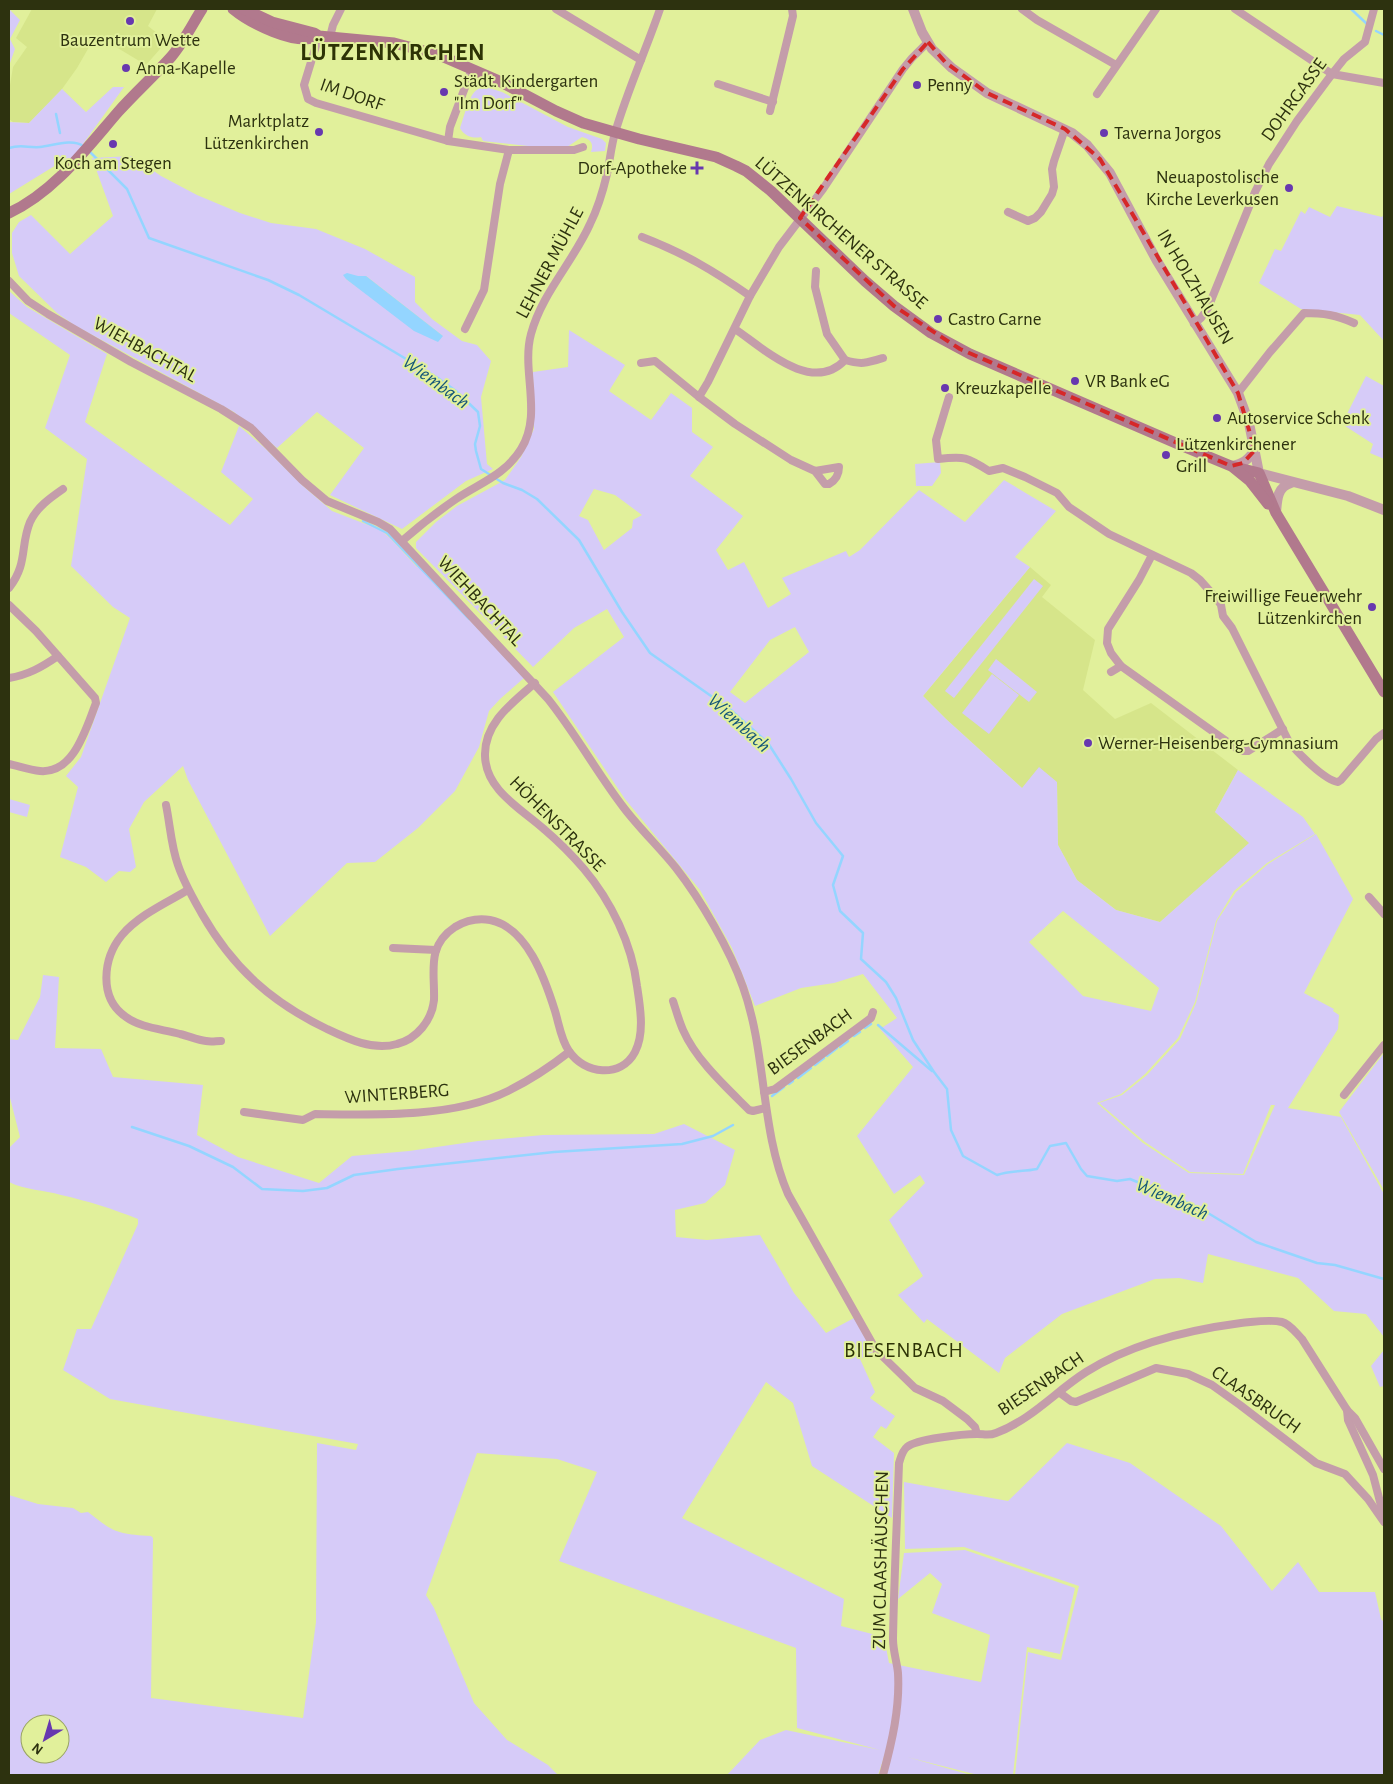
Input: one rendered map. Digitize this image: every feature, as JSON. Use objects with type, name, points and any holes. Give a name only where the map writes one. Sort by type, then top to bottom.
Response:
[{"type":"main road","points":[[9,213],[30,201],[54,183],[172,56],[202,9]]},
{"type":"main road","name":"LÜTZENKIRCHENER STRASSE","points":[[233,9],[247,20],[276,32],[311,39],[324,36]]},
{"type":"main road","name":"LÜTZENKIRCHENER STRASSE","points":[[244,9],[272,22],[324,36],[394,43],[439,54],[472,68],[583,123],[716,157],[736,166],[764,185],[865,281],[907,317],[931,333],[970,354],[1231,466],[1259,473]]},
{"type":"main road","points":[[1231,466],[1250,481],[1276,513],[1384,692]]},
{"type":"main road","points":[[1259,473],[1276,513]]},
{"type":"street","points":[[324,36],[333,25],[341,9]]},
{"type":"street","points":[[556,9],[641,60]]},
{"type":"street","name":"LEHNER MÜHLE","points":[[402,541],[422,523],[457,498],[498,474],[522,448],[530,428],[531,414],[527,362],[530,335],[546,296],[590,226],[603,191],[615,132],[660,9]]},
{"type":"street","points":[[770,111],[788,36],[792,9]]},
{"type":"street","name":"IN HOLZHAUSEN","points":[[913,9],[919,26],[928,42],[945,62],[987,93],[1065,129],[1087,145],[1110,173],[1157,261],[1238,393],[1249,422],[1259,473]]},
{"type":"street","points":[[1022,9],[1037,20],[1116,65]]},
{"type":"street","points":[[1097,94],[1115,71],[1116,65],[1156,9]]},
{"type":"street","points":[[1235,9],[1332,74],[1384,83]]},
{"type":"street","name":"DOHRGASSE","points":[[1194,324],[1202,318],[1208,308],[1255,192],[1269,164],[1297,121],[1332,74],[1344,59],[1365,42],[1374,9]]},
{"type":"street","name":"IM DORF","points":[[324,36],[305,80],[305,94],[308,99],[316,104],[448,141],[509,150],[574,150],[582,147]]},
{"type":"street","points":[[698,397],[708,382],[750,296],[779,247],[823,189],[903,69],[928,42]]},
{"type":"street","points":[[448,141],[450,127],[472,68]]},
{"type":"street","points":[[718,84],[773,102]]},
{"type":"street","points":[[1008,212],[1028,222],[1035,218],[1046,204],[1054,188],[1052,169],[1065,129]]},
{"type":"street","points":[[464,329],[484,290],[500,184],[509,150]]},
{"type":"street","points":[[642,237],[673,249],[711,270],[750,296]]},
{"type":"street","points":[[816,271],[815,287],[827,334],[845,360],[858,364],[883,358]]},
{"type":"street","name":"WIEHBACHTAL","points":[[9,281],[28,301],[66,325],[131,362],[221,409],[245,425],[314,491],[327,501],[378,522],[390,529],[535,683],[561,716],[624,809],[690,887],[714,926],[738,975],[749,1007],[764,1092]]},
{"type":"street","points":[[1238,393],[1304,312],[1338,316],[1354,323]]},
{"type":"street","points":[[734,329],[798,370],[818,373],[831,370],[845,360]]},
{"type":"street","points":[[641,363],[655,362],[698,397],[736,424],[791,460],[815,471]]},
{"type":"street","points":[[949,397],[936,440],[938,459],[967,458],[989,471],[1003,468],[1025,477],[1057,493],[1070,507],[1109,534],[1191,573],[1200,580],[1221,606],[1223,616],[1232,628],[1289,742],[1297,752],[1331,780],[1338,782],[1344,777],[1376,739],[1384,733]]},
{"type":"street","points":[[1231,466],[1248,460],[1255,450]]},
{"type":"street","points":[[1259,473],[1348,496],[1384,510]]},
{"type":"street","points":[[1276,513],[1279,492],[1291,482]]},
{"type":"street","points":[[9,588],[15,580],[23,561],[33,516],[46,502],[63,489]]},
{"type":"street","points":[[1152,555],[1140,580],[1108,629],[1107,643],[1111,653],[1121,666],[1236,748],[1248,750],[1283,729]]},
{"type":"street","points":[[9,605],[36,631],[95,698],[96,703],[78,748],[57,768],[49,771],[39,771],[9,764]]},
{"type":"street","points":[[9,678],[36,670],[58,656]]},
{"type":"street","points":[[1111,672],[1121,666]]},
{"type":"street","name":"HÖHENSTRASSE","points":[[166,805],[177,862],[188,890],[216,938],[252,980],[285,1006],[303,1017],[359,1042],[379,1047],[398,1044],[414,1036],[423,1027],[430,1015],[434,1001],[432,968],[436,950],[442,939],[450,930],[462,923],[474,920],[488,920],[501,923],[514,932],[524,942],[534,958],[569,1052],[580,1063],[589,1068],[603,1072],[616,1069],[628,1061],[635,1053],[639,1042],[641,1025],[636,976],[624,938],[608,905],[584,869],[552,836],[503,795],[492,782],[487,768],[485,756],[488,736],[498,717],[535,683]]},
{"type":"street","points":[[188,890],[152,911],[134,924],[122,936],[110,956],[106,975],[107,990],[116,1007],[125,1016],[139,1024],[205,1041],[221,1041]]},
{"type":"street","points":[[1369,897],[1384,914]]},
{"type":"street","points":[[393,948],[436,950]]},
{"type":"street","points":[[673,1001],[686,1036],[717,1078],[749,1110],[766,1108]]},
{"type":"street","name":"BIESENBACH","points":[[873,1012],[871,1018],[775,1089],[764,1092],[772,1144],[781,1179],[788,1194],[876,1350],[914,1388],[943,1402],[967,1419],[975,1427],[977,1434],[989,1435],[1008,1428],[1060,1393],[1086,1372],[1119,1354],[1163,1338],[1210,1327],[1270,1321],[1283,1322],[1302,1339],[1347,1410],[1355,1418],[1384,1469]]},
{"type":"street","points":[[1344,1095],[1384,1045]]},
{"type":"street","name":"WINTERBERG","points":[[244,1112],[303,1120],[315,1114],[411,1113],[466,1106],[506,1092],[542,1072],[569,1052]]},
{"type":"street","name":"CLAASBRUCH","points":[[1060,1393],[1071,1402],[1076,1402],[1156,1368],[1188,1374],[1212,1385],[1316,1463],[1345,1474],[1368,1499],[1384,1522]]},
{"type":"street","points":[[1347,1410],[1348,1420],[1372,1475],[1384,1516]]},
{"type":"street","name":"ZUM CLAASHÄUSCHEN","points":[[882,1775],[890,1749],[896,1716],[898,1672],[893,1641],[899,1463],[902,1454],[913,1443],[977,1434]]},
{"type":"highlighted area","points":[[928,42],[945,62],[987,93],[1065,129],[1100,159],[1238,393],[1255,450],[1243,463],[1231,466],[960,349],[894,306],[800,218],[903,69]]},
{"type":"shaded area","points":[[9,9],[20,20],[10,39],[15,49],[10,63],[9,80]]},
{"type":"shaded area","points":[[32,9],[157,9],[148,26],[167,41],[146,65],[96,35],[77,68],[62,89],[29,123],[13,122],[9,119],[9,91],[13,67],[27,47],[16,38]]},
{"type":"shaded area","points":[[113,87],[124,87],[73,158],[61,162],[9,194],[9,122],[29,123],[62,89],[86,112]]},
{"type":"shaded area","points":[[486,87],[502,92],[568,127],[602,139],[606,143],[605,151],[591,152],[591,142],[582,137],[567,147],[528,146],[483,141],[481,137],[466,135],[460,128],[467,106],[465,105],[466,101],[469,102],[477,90]]},
{"type":"shaded area","points":[[132,156],[161,176],[197,195],[240,213],[271,223],[316,229],[365,249],[415,277],[415,302],[432,319],[462,341],[477,345],[491,361],[481,397],[487,464],[493,469],[466,481],[402,529],[330,495],[364,448],[317,412],[277,448],[234,412],[74,325],[57,313],[19,276],[12,253],[12,233],[19,222],[31,215],[70,254],[113,216],[92,158]],"holes":[[[366,276],[443,336],[374,299],[346,279]]]},
{"type":"shaded area","points":[[1337,206],[1382,217],[1384,214],[1384,341],[1360,315],[1301,309],[1259,283],[1275,249],[1281,251],[1301,211],[1305,214],[1309,207],[1330,217]]},
{"type":"shaded area","points":[[9,291],[27,307],[107,354],[85,422],[230,525],[253,499],[221,472],[239,426],[332,511],[381,530],[417,567],[419,566],[524,678],[489,711],[479,747],[455,791],[418,828],[375,862],[347,863],[270,936],[188,780],[183,766],[144,802],[129,829],[136,867],[130,872],[119,871],[106,882],[86,867],[60,857],[78,787],[66,776],[81,757],[130,618],[113,607],[71,566],[87,459],[45,428],[70,355],[9,313]]},
{"type":"shaded area","points":[[569,330],[625,365],[609,391],[651,420],[671,393],[692,408],[692,432],[713,447],[690,476],[743,516],[716,550],[728,570],[744,562],[768,608],[791,594],[782,578],[846,551],[849,557],[860,550],[919,490],[965,522],[1004,480],[1056,511],[1015,557],[1030,567],[923,696],[1022,788],[1039,767],[1057,782],[1058,845],[1077,880],[1116,910],[1160,922],[1249,843],[1215,812],[1238,770],[1303,817],[1315,834],[1267,863],[1234,891],[1216,921],[1195,1002],[1178,1038],[1145,1074],[1121,1094],[1097,1103],[1143,1143],[1189,1173],[1244,1175],[1275,1105],[1271,1105],[1243,1174],[1190,1172],[1145,1142],[1099,1103],[1122,1095],[1147,1075],[1180,1039],[1196,1003],[1217,921],[1236,892],[1268,864],[1316,834],[1353,899],[1304,993],[1334,1009],[1333,1011],[1339,1015],[1338,1029],[1288,1108],[1341,1117],[1384,1194],[1384,1337],[1366,1314],[1334,1311],[1298,1278],[1208,1254],[1203,1283],[1179,1278],[1155,1279],[1062,1314],[1005,1358],[999,1373],[927,1319],[924,1323],[898,1295],[923,1276],[889,1220],[925,1183],[920,1175],[894,1194],[857,1136],[913,1067],[880,1029],[897,1018],[863,974],[834,983],[801,988],[755,1006],[732,948],[700,890],[625,799],[553,692],[624,637],[607,609],[574,628],[533,667],[416,548],[416,542],[436,522],[457,506],[505,480],[521,457],[534,429],[533,372],[568,367]],"holes":[[[594,489],[615,495],[642,515],[633,520],[632,528],[604,550],[588,520],[579,516]],[[795,627],[809,652],[745,703],[730,692],[770,640]],[[1063,911],[1159,988],[1151,1011],[1083,996],[1029,942]]]},
{"type":"shaded area","points":[[1366,376],[1384,386],[1384,459],[1370,453],[1373,444],[1342,424]]},
{"type":"shaded area","points":[[940,462],[941,473],[932,486],[916,486],[915,464]]},
{"type":"shaded area","name":"Werner-Heisenberg-Gymnasium","points":[[1030,567],[1051,585],[1042,597],[1095,640],[1083,690],[1115,719],[1151,703],[1238,770],[1215,812],[1250,843],[1160,922],[1116,910],[1077,880],[1058,845],[1057,782],[1022,788],[923,696]]},
{"type":"shaded area","points":[[1034,579],[1043,586],[954,698],[945,691]]},
{"type":"shaded area","points":[[996,659],[1037,692],[1029,702],[988,670]]},
{"type":"shaded area","points":[[992,674],[1019,695],[989,734],[962,713]]},
{"type":"shaded area","points":[[9,799],[30,805],[27,817],[9,812]]},
{"type":"shaded area","points":[[43,975],[59,977],[55,1048],[101,1049],[113,1077],[203,1085],[197,1135],[238,1157],[319,1183],[352,1156],[543,1135],[654,1134],[684,1124],[735,1150],[725,1185],[705,1203],[675,1210],[676,1237],[707,1240],[760,1235],[794,1293],[826,1333],[854,1318],[873,1352],[860,1359],[875,1392],[870,1398],[895,1416],[886,1429],[881,1426],[873,1437],[894,1453],[892,1518],[812,1466],[793,1403],[766,1382],[682,1518],[844,1599],[841,1626],[884,1637],[889,1663],[981,1682],[990,1635],[932,1613],[942,1584],[930,1573],[898,1599],[904,1553],[965,1550],[1075,1588],[1060,1654],[1027,1647],[1013,1775],[978,1775],[907,1757],[971,1775],[885,1775],[886,1751],[878,1775],[727,1775],[760,1740],[786,1730],[880,1750],[797,1728],[796,1648],[559,1561],[597,1472],[557,1459],[477,1453],[426,1595],[434,1608],[474,1703],[507,1740],[548,1765],[558,1775],[9,1775],[9,1495],[38,1504],[73,1508],[81,1513],[88,1512],[117,1531],[151,1536],[153,1538],[151,1698],[303,1718],[316,1622],[317,1443],[356,1450],[358,1444],[110,1399],[63,1370],[77,1329],[91,1329],[138,1224],[138,1219],[91,1203],[55,1193],[21,1187],[9,1182],[9,1148],[20,1137],[9,1094],[9,1039],[18,1040],[40,997]]},
{"type":"shaded area","points":[[1384,1053],[1384,1190],[1339,1112]]},
{"type":"shaded area","points":[[1384,1350],[1384,1386],[1380,1387],[1371,1366]]},
{"type":"shaded area","points":[[1067,1443],[1130,1463],[1221,1526],[1272,1591],[1298,1562],[1319,1592],[1375,1592],[1381,1619],[1384,1622],[1384,1775],[1015,1775],[1028,1652],[1061,1660],[1079,1586],[964,1547],[905,1549],[904,1482],[1008,1501]]},
{"type":"water","points":[[347,273],[366,276],[443,336],[438,342],[414,331],[346,279],[343,275]]},
{"type":"waterway","points":[[1351,9],[1367,24]]},
{"type":"waterway","points":[[1376,31],[1384,35]]},
{"type":"waterway","points":[[56,114],[60,133]]},
{"type":"waterway","name":"Wiembach","points":[[9,148],[17,146],[40,147],[68,143],[83,146]]},
{"type":"waterway","name":"Wiembach","points":[[89,151],[127,189],[149,238],[268,280],[299,295],[438,378],[456,391],[478,412],[480,426],[475,444],[481,469],[503,483],[522,490],[537,499],[579,540],[622,612],[650,653],[731,710],[768,743],[816,823],[843,856],[833,885],[840,911],[863,933],[861,959],[886,982],[896,998],[913,1040],[947,1089],[951,1130],[963,1156],[997,1175],[1037,1169],[1050,1146],[1066,1143],[1087,1176],[1117,1181],[1130,1179],[1198,1207],[1256,1242],[1317,1263],[1335,1265],[1384,1279]]},
{"type":"waterway","points":[[363,521],[387,533],[469,619]]},
{"type":"waterway","points":[[865,1028],[871,1024]]},
{"type":"waterway","points":[[878,1025],[932,1071]]},
{"type":"waterway","points":[[854,1036],[860,1032]]},
{"type":"waterway","points":[[840,1047],[848,1041]]},
{"type":"waterway","points":[[827,1056],[837,1048]]},
{"type":"waterway","points":[[815,1065],[824,1058]]},
{"type":"waterway","points":[[798,1078],[811,1068]]},
{"type":"waterway","points":[[789,1084],[793,1081]]},
{"type":"waterway","points":[[772,1096],[784,1087]]},
{"type":"waterway","points":[[132,1127],[189,1146],[233,1167],[262,1189],[303,1191],[327,1188],[354,1175],[398,1169],[554,1152],[682,1144],[713,1136],[733,1125]]},
{"type":"place","name":"Bauzentrum Wette","points":[[130,21]]},
{"type":"place","name":"Anna-Kapelle","points":[[126,68]]},
{"type":"place","name":"Penny","points":[[917,85]]},
{"type":"place","name":"Städt. Kindergarten \"Im Dorf\"","points":[[444,92]]},
{"type":"place","name":"Marktplatz Lützenkirchen","points":[[319,132]]},
{"type":"place","name":"Taverna Jorgos","points":[[1104,133]]},
{"type":"place","name":"Koch am Stegen","points":[[113,144]]},
{"type":"place","name":"Dorf-Apotheke","points":[[697,168]]},
{"type":"place","name":"Neuapostolische Kirche Leverkusen","points":[[1289,188]]},
{"type":"place","name":"Castro Carne","points":[[938,319]]},
{"type":"place","name":"VR Bank eG","points":[[1075,381]]},
{"type":"place","name":"Kreuzkapelle","points":[[945,388]]},
{"type":"place","name":"Autoservice Schenk","points":[[1217,418]]},
{"type":"place","name":"Lützenkirchener Grill","points":[[1166,455]]},
{"type":"place","name":"Freiwillige Feuerwehr Lützenkirchen","points":[[1372,607]]},
{"type":"place","name":"Werner-Heisenberg-Gymnasium","points":[[1088,743]]},
{"type":"district","name":"LÜTZENKIRCHEN","points":[[393,53]]},
{"type":"district","name":"BIESENBACH","points":[[904,1350]]}]
